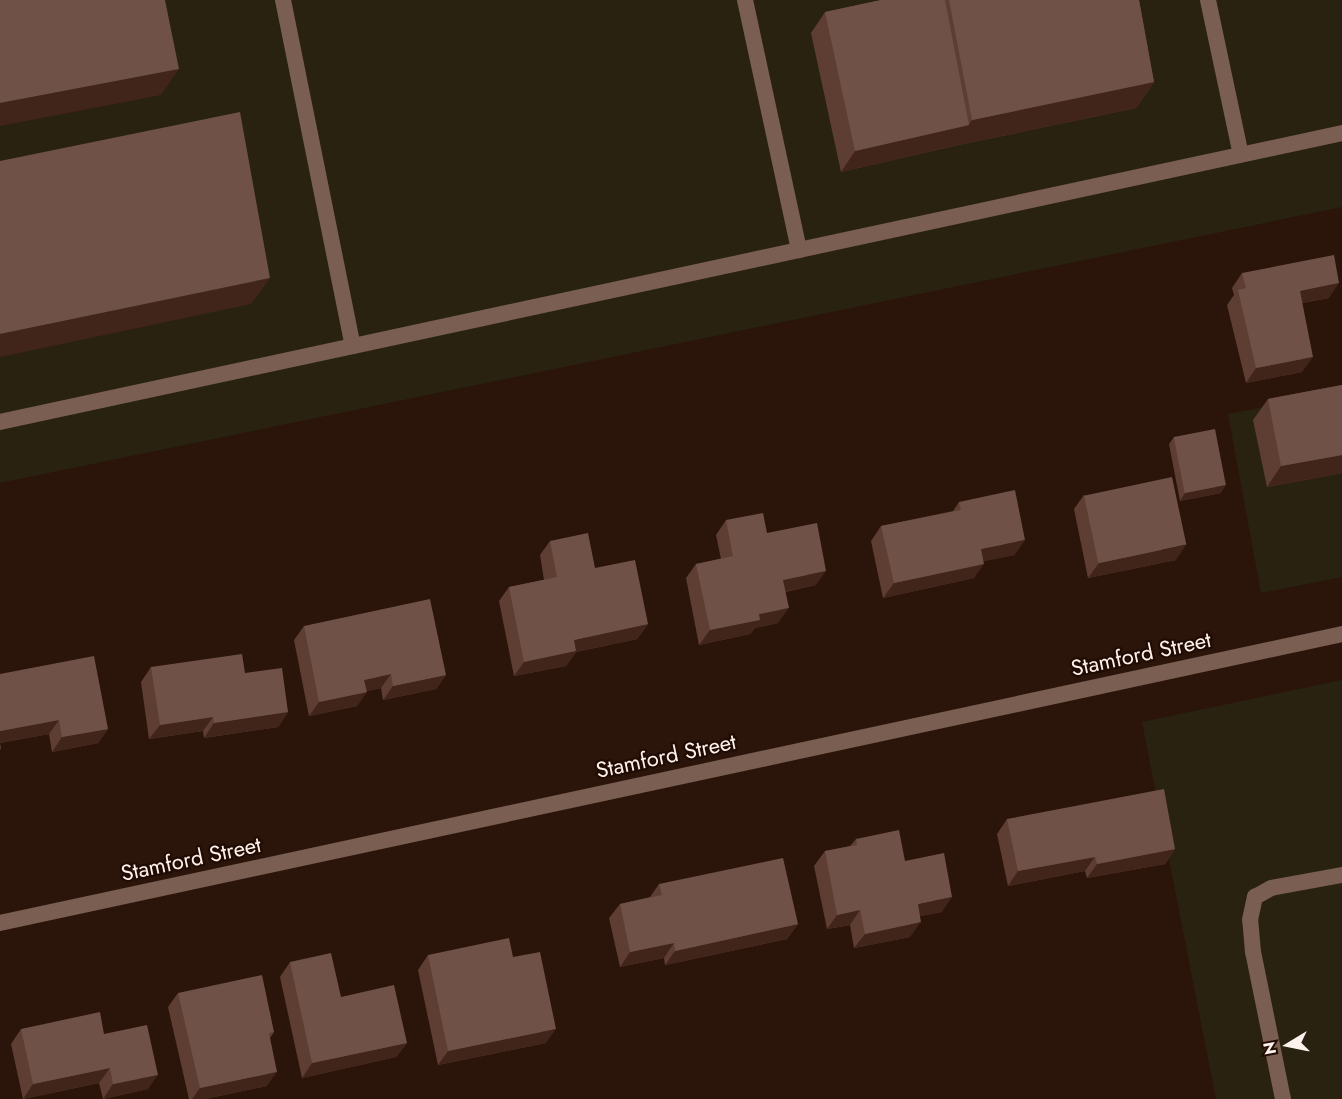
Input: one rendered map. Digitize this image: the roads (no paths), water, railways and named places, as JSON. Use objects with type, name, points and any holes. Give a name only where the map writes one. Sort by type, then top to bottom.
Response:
[{"type":"street","points":[[283,0],[353,346]]},
{"type":"street","points":[[745,0],[799,250]]},
{"type":"street","points":[[1208,0],[1241,155]]},
{"type":"street","points":[[0,422],[1342,134]]},
{"type":"street","name":"Stamford Street","points":[[0,923],[1342,634]]},
{"type":"street","points":[[1283,1099],[1253,952],[1250,920],[1255,897],[1272,888],[1342,875]]}]
